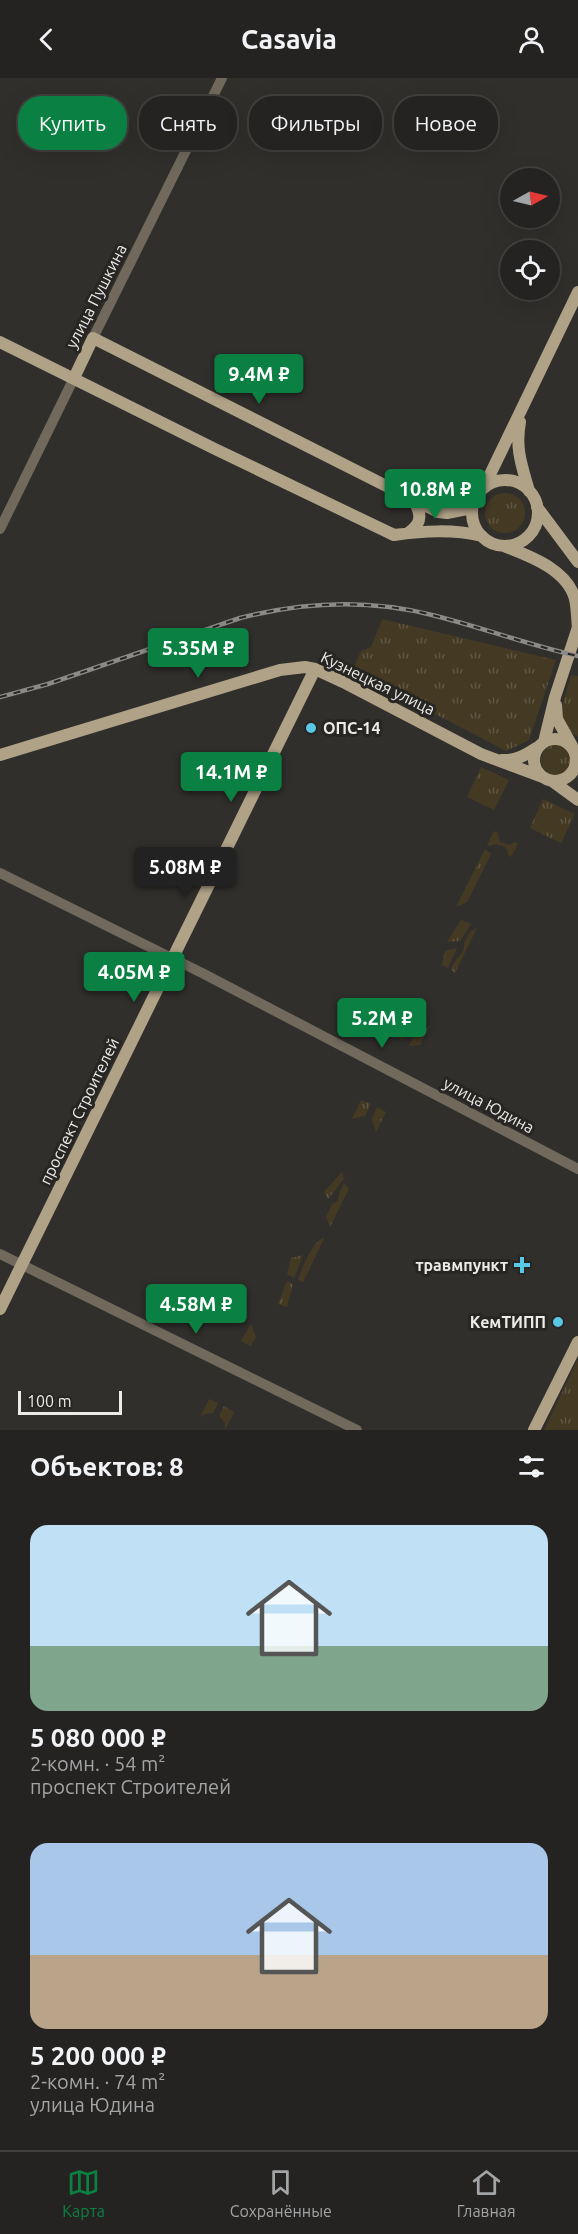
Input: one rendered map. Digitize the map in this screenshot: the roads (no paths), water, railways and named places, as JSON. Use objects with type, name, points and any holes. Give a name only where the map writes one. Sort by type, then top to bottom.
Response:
[{"type":"main road","points":[[484,487],[578,292]]},
{"type":"main road","name":"улица Пушкина","points":[[74,378],[93,338]]},
{"type":"main road","points":[[93,338],[438,512],[447,513],[472,508]]},
{"type":"main road","points":[[0,342],[215,449],[401,534],[460,531],[482,536],[495,544],[532,557],[550,568],[564,581],[574,597],[578,627],[555,697],[542,744],[536,750],[534,763],[536,769],[548,780],[564,779],[577,769],[573,747],[557,719],[555,697]]},
{"type":"main road","points":[[523,403],[517,439],[518,452],[530,491],[537,507],[578,562]]},
{"type":"main road","points":[[482,536],[476,528],[472,508],[478,493],[484,487],[493,482],[513,481],[530,491]]},
{"type":"main road","points":[[401,534],[414,529],[419,522],[421,514],[411,497]]},
{"type":"main road","points":[[503,546],[522,541],[529,535],[537,517],[537,507]]},
{"type":"main road","name":"Кузнецкая улица","points":[[0,755],[280,670],[305,667],[315,669],[495,760],[548,780],[578,800]]},
{"type":"main road","name":"проспект Строителей","points":[[0,1309],[315,669]]},
{"type":"main road","points":[[495,760],[509,761],[523,757],[542,744],[556,739],[573,747]]},
{"type":"main road","points":[[534,1430],[578,1342]]},
{"type":"street","name":"улица Пушкина","points":[[93,338],[222,78]]},
{"type":"street","name":"улица Пушкина","points":[[0,529],[74,378]]},
{"type":"street","name":"улица Юдина","points":[[0,873],[390,1069],[578,1169]]},
{"type":"street","points":[[0,1254],[357,1430]]},
{"type":"railway","points":[[0,697],[48,684],[240,618],[288,609],[336,604],[384,606],[408,610],[578,656]]},
{"type":"place","name":"ОПС-14","points":[[311,728]]},
{"type":"place","name":"травмпункт","points":[[522,1265]]},
{"type":"place","name":"КемТИПП","points":[[558,1322]]}]
